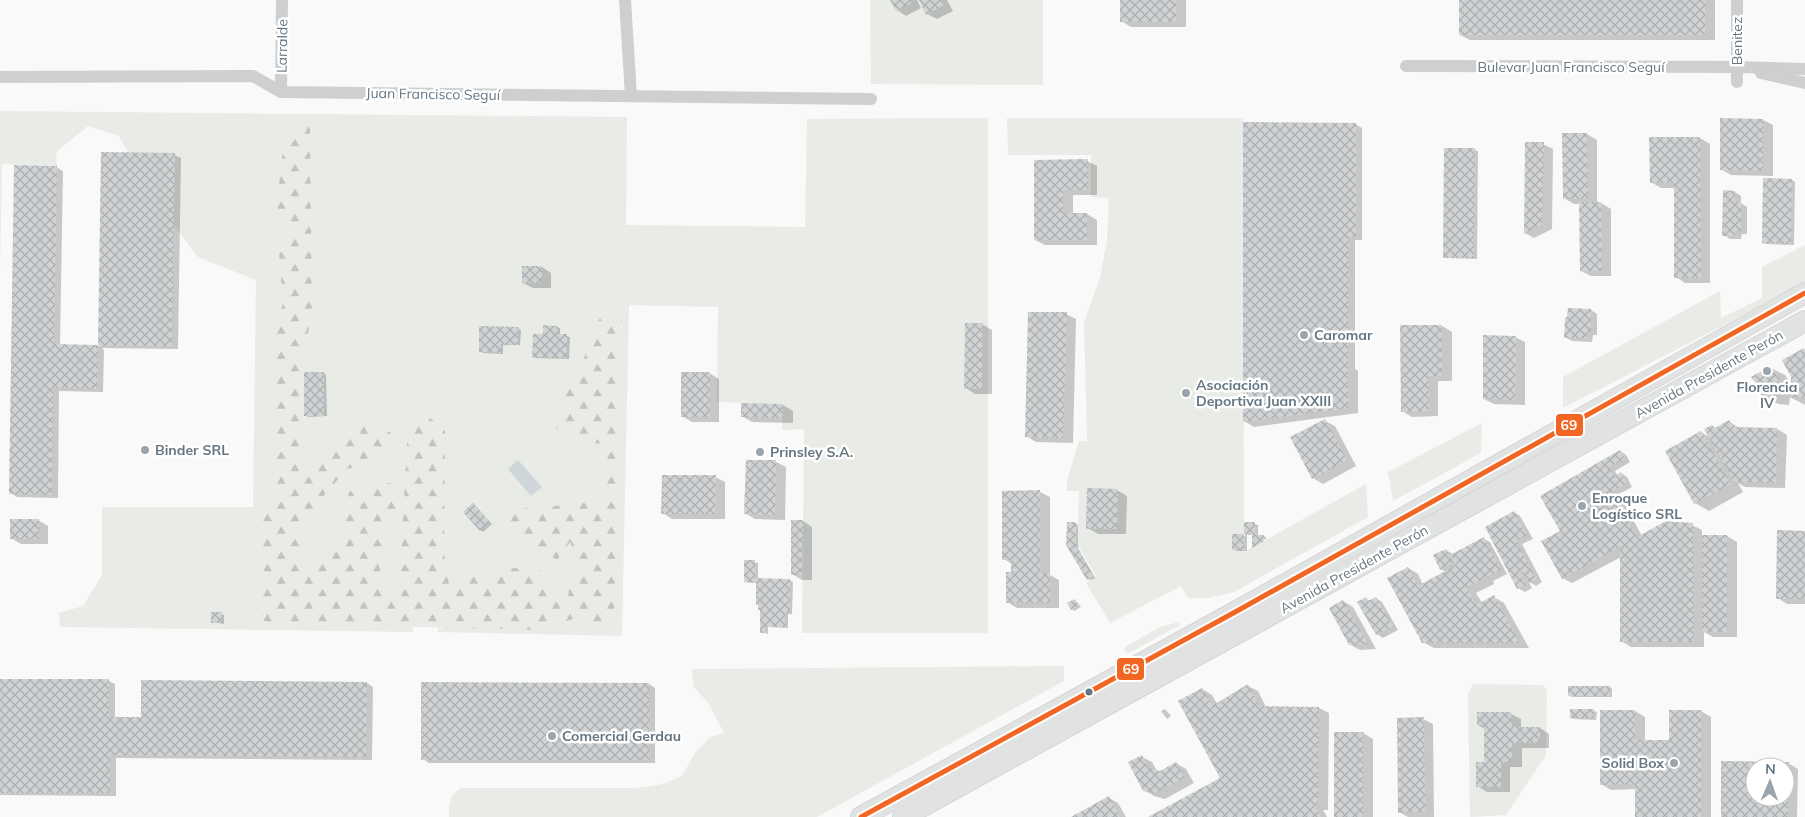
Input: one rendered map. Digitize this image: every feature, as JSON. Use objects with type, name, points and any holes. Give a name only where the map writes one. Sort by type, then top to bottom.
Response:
[{"type":"main road","name":"Avenida Presidente Perón","points":[[861,817],[1238,612],[1805,293]]},
{"type":"main road","name":"Avenida Presidente Perón","points":[[903,817],[1805,321]]},
{"type":"street","name":"Larralde","points":[[281,92],[282,0]]},
{"type":"street","points":[[625,0],[631,96]]},
{"type":"street","name":"Benitez","points":[[1737,0],[1737,82]]},
{"type":"street","name":"Bulevar Juan Francisco Seguí","points":[[1406,66],[1805,69]]},
{"type":"street","name":"Bulevar Juan Francisco Seguí","points":[[1737,67],[1805,84]]},
{"type":"street","name":"Juan Francisco Seguí","points":[[0,77],[253,76],[281,92],[872,99]]},
{"type":"green space","points":[[870,0],[1043,0],[1043,85],[871,84]]},
{"type":"green space","points":[[0,111],[627,117],[626,225],[805,227],[807,119],[988,118],[988,633],[802,633],[804,429],[782,430],[783,404],[717,402],[718,307],[629,305],[622,636],[438,632],[433,551],[408,549],[413,632],[60,627],[59,613],[83,606],[102,575],[102,507],[253,507],[256,280],[198,257],[156,201],[119,136],[88,126],[56,152],[57,166],[2,164],[0,274]]},
{"type":"green space","name":"Asociación Deportiva Juan XXIII","points":[[1007,118],[1243,118],[1244,552],[1366,484],[1368,517],[1234,592],[1208,598],[1188,598],[1181,586],[1110,623],[1086,583],[1096,576],[1077,544],[1079,491],[1067,491],[1067,481],[1079,441],[1087,441],[1084,322],[1100,278],[1107,240],[1109,198],[1091,197],[1091,155],[1008,155]]},
{"type":"green space","points":[[288,123],[310,125],[312,316],[300,366],[305,452],[302,482],[317,466],[340,435],[371,420],[391,433],[377,462],[347,469],[319,501],[303,529],[300,563],[319,564],[345,541],[343,521],[349,492],[378,481],[399,485],[398,511],[385,517],[379,563],[383,588],[399,594],[408,424],[423,412],[445,431],[444,553],[450,591],[475,576],[509,568],[538,569],[568,602],[569,583],[577,561],[570,542],[557,560],[530,545],[508,520],[512,506],[537,510],[569,503],[601,503],[606,444],[567,439],[550,421],[564,413],[560,399],[560,377],[582,367],[589,339],[601,316],[622,316],[614,614],[600,624],[573,619],[537,630],[271,623],[255,619],[266,557],[256,527],[272,503],[276,481],[271,392],[271,342],[283,303],[279,252],[287,226],[277,207],[281,164]]},
{"type":"green space","points":[[1805,245],[1805,283],[1563,408],[1563,377],[1720,291],[1721,318],[1762,298],[1762,267]]},
{"type":"green space","points":[[1482,423],[1481,453],[1393,501],[1388,472]]},
{"type":"green space","points":[[1179,622],[1180,625],[1131,652],[1127,653],[1124,651],[1125,647],[1160,627]]},
{"type":"green space","points":[[1064,666],[1064,681],[817,817],[449,817],[450,800],[461,788],[637,788],[663,784],[682,776],[695,753],[709,738],[724,733],[709,704],[694,687],[692,669]]},
{"type":"green space","points":[[1473,684],[1543,685],[1547,690],[1546,755],[1506,815],[1470,817],[1468,693]]},
{"type":"shaded area","points":[[518,460],[542,487],[531,496],[508,469]]},
{"type":"building","points":[[890,0],[911,0],[912,3],[896,11]]},
{"type":"building","points":[[919,0],[941,0],[944,5],[926,15]]},
{"type":"building","points":[[1120,0],[1176,0],[1176,22],[1120,22]]},
{"type":"building","points":[[1459,0],[1705,0],[1705,35],[1459,35]]},
{"type":"building","points":[[1720,118],[1763,119],[1763,171],[1720,170]]},
{"type":"building","points":[[1243,122],[1356,123],[1356,237],[1349,237],[1348,408],[1243,422]]},
{"type":"building","points":[[1562,133],[1587,133],[1588,199],[1563,199]]},
{"type":"building","points":[[1649,137],[1700,137],[1701,278],[1674,278],[1674,183],[1650,183]]},
{"type":"building","points":[[1525,142],[1544,142],[1542,224],[1524,234]]},
{"type":"building","points":[[1444,148],[1475,148],[1474,258],[1443,258]]},
{"type":"building","points":[[101,152],[175,153],[172,346],[98,345]]},
{"type":"building","points":[[1088,159],[1088,190],[1063,190],[1063,213],[1087,213],[1087,240],[1034,240],[1034,160]]},
{"type":"building","points":[[14,165],[57,166],[54,344],[98,345],[97,389],[53,388],[52,495],[9,494]]},
{"type":"building","points":[[1763,178],[1792,179],[1791,244],[1762,243]]},
{"type":"building","points":[[1723,190],[1735,191],[1735,202],[1741,202],[1741,231],[1735,231],[1735,236],[1722,236]]},
{"type":"building","points":[[1579,202],[1601,202],[1602,271],[1580,271]]},
{"type":"building","points":[[522,266],[542,266],[542,283],[522,283]]},
{"type":"building","points":[[1568,308],[1591,309],[1591,332],[1587,332],[1586,339],[1564,338],[1565,317],[1567,317]]},
{"type":"building","points":[[1028,312],[1067,312],[1063,438],[1025,437]]},
{"type":"building","points":[[965,323],[983,323],[982,389],[964,389]]},
{"type":"building","points":[[543,325],[557,326],[557,334],[567,334],[567,358],[532,357],[533,334],[543,334]]},
{"type":"building","points":[[1400,325],[1442,325],[1442,376],[1429,376],[1429,411],[1401,412]]},
{"type":"building","points":[[479,326],[518,327],[518,345],[501,344],[501,353],[479,352]]},
{"type":"building","points":[[1483,335],[1516,336],[1515,400],[1483,399]]},
{"type":"building","points":[[1804,348],[1805,398],[1790,398],[1791,377],[1782,360]]},
{"type":"building","points":[[1771,366],[1780,380],[1777,382],[1777,398],[1763,397],[1763,388],[1756,388],[1756,390],[1751,391],[1751,384],[1756,384],[1751,377]]},
{"type":"building","points":[[304,372],[324,372],[324,416],[304,416]]},
{"type":"building","points":[[681,372],[710,372],[710,417],[681,417]]},
{"type":"building","points":[[741,403],[783,404],[783,418],[741,417]]},
{"type":"building","points":[[1325,419],[1347,460],[1312,479],[1290,437]]},
{"type":"building","points":[[1729,420],[1734,427],[1777,428],[1776,483],[1734,482],[1704,429],[1712,425],[1715,428]]},
{"type":"building","points":[[1701,431],[1731,484],[1694,504],[1665,451]]},
{"type":"building","points":[[1620,450],[1625,459],[1609,467],[1614,476],[1621,472],[1627,483],[1612,491],[1637,537],[1666,521],[1693,523],[1694,642],[1620,642],[1620,547],[1562,579],[1541,541],[1560,531],[1540,496]]},
{"type":"building","points":[[746,460],[776,460],[775,515],[744,514]]},
{"type":"building","points":[[662,475],[716,475],[715,514],[661,514]]},
{"type":"building","points":[[1087,488],[1118,489],[1117,529],[1086,529]]},
{"type":"building","points":[[1040,490],[1040,573],[1050,573],[1050,603],[1006,603],[1006,572],[1011,572],[1011,560],[1002,560],[1002,491]]},
{"type":"building","points":[[473,503],[490,522],[480,531],[463,512]]},
{"type":"building","points":[[1514,511],[1527,535],[1516,541],[1536,579],[1529,583],[1521,569],[1519,571],[1526,584],[1517,589],[1485,527]]},
{"type":"building","points":[[10,519],[39,519],[39,539],[10,539]]},
{"type":"building","points":[[791,520],[803,520],[802,575],[791,575]]},
{"type":"building","points":[[1067,522],[1076,522],[1076,545],[1094,576],[1087,580],[1066,545]]},
{"type":"building","points":[[1244,522],[1255,522],[1255,535],[1264,535],[1264,541],[1252,548],[1252,534],[1244,534]]},
{"type":"building","points":[[1777,530],[1805,531],[1805,599],[1776,599]]},
{"type":"building","points":[[1232,534],[1244,534],[1244,550],[1232,550]]},
{"type":"building","points":[[1702,535],[1727,535],[1727,632],[1702,632]]},
{"type":"building","points":[[1484,537],[1501,570],[1467,587],[1476,605],[1494,595],[1520,643],[1422,643],[1387,578],[1408,567],[1418,586],[1456,565],[1450,555]]},
{"type":"building","points":[[1446,549],[1453,563],[1440,570],[1433,555]]},
{"type":"building","points":[[744,560],[755,560],[755,578],[790,579],[790,613],[785,613],[785,627],[765,627],[765,633],[760,633],[760,610],[758,610],[758,605],[756,605],[756,583],[744,582]]},
{"type":"building","points":[[1366,597],[1368,601],[1376,597],[1393,626],[1376,635],[1357,602]]},
{"type":"building","points":[[1075,599],[1079,606],[1071,610],[1067,603]]},
{"type":"building","points":[[1343,600],[1368,644],[1349,645],[1329,608]]},
{"type":"building","points":[[211,612],[222,612],[221,623],[211,623]]},
{"type":"building","points":[[0,679],[109,679],[109,717],[141,717],[141,680],[367,682],[366,757],[110,755],[110,793],[0,793]]},
{"type":"building","points":[[421,682],[649,683],[649,760],[421,760]]},
{"type":"building","points":[[1248,684],[1259,706],[1319,707],[1318,805],[1314,805],[1321,817],[1148,817],[1220,778],[1178,701],[1202,688],[1212,706]]},
{"type":"building","points":[[1568,686],[1610,686],[1610,696],[1568,696]]},
{"type":"building","points":[[1570,709],[1594,709],[1594,719],[1570,718]]},
{"type":"building","points":[[1600,710],[1635,710],[1635,740],[1669,740],[1669,710],[1701,710],[1701,817],[1635,817],[1635,784],[1600,785]]},
{"type":"building","points":[[1477,712],[1511,712],[1512,727],[1540,727],[1540,743],[1512,743],[1512,762],[1501,762],[1501,787],[1476,787],[1476,762],[1484,762],[1484,725],[1477,725]]},
{"type":"building","points":[[1424,717],[1425,812],[1398,813],[1397,718]]},
{"type":"building","points":[[1334,732],[1363,732],[1363,817],[1334,817]]},
{"type":"building","points":[[1142,755],[1148,767],[1160,771],[1176,762],[1185,777],[1154,794],[1143,791],[1128,762]]},
{"type":"building","points":[[1721,761],[1745,761],[1745,807],[1788,807],[1788,817],[1721,817]]},
{"type":"building","points":[[1109,796],[1120,817],[1071,817]]},
{"type":"transit line","name":"69","points":[[861,817],[1237,611],[1805,293]]},
{"type":"place","name":"Caromar","points":[[1304,335]]},
{"type":"place","name":"Florencia IV","points":[[1767,371]]},
{"type":"place","name":"Asociación Deportiva Juan XXIII","points":[[1186,393]]},
{"type":"place","name":"Binder SRL","points":[[145,450]]},
{"type":"place","name":"Prinsley S.A.","points":[[760,452]]},
{"type":"place","name":"Enroque Logístico SRL","points":[[1582,506]]},
{"type":"place","name":"Comercial Gerdau","points":[[552,736]]},
{"type":"place","name":"Solid Box","points":[[1674,763]]}]
